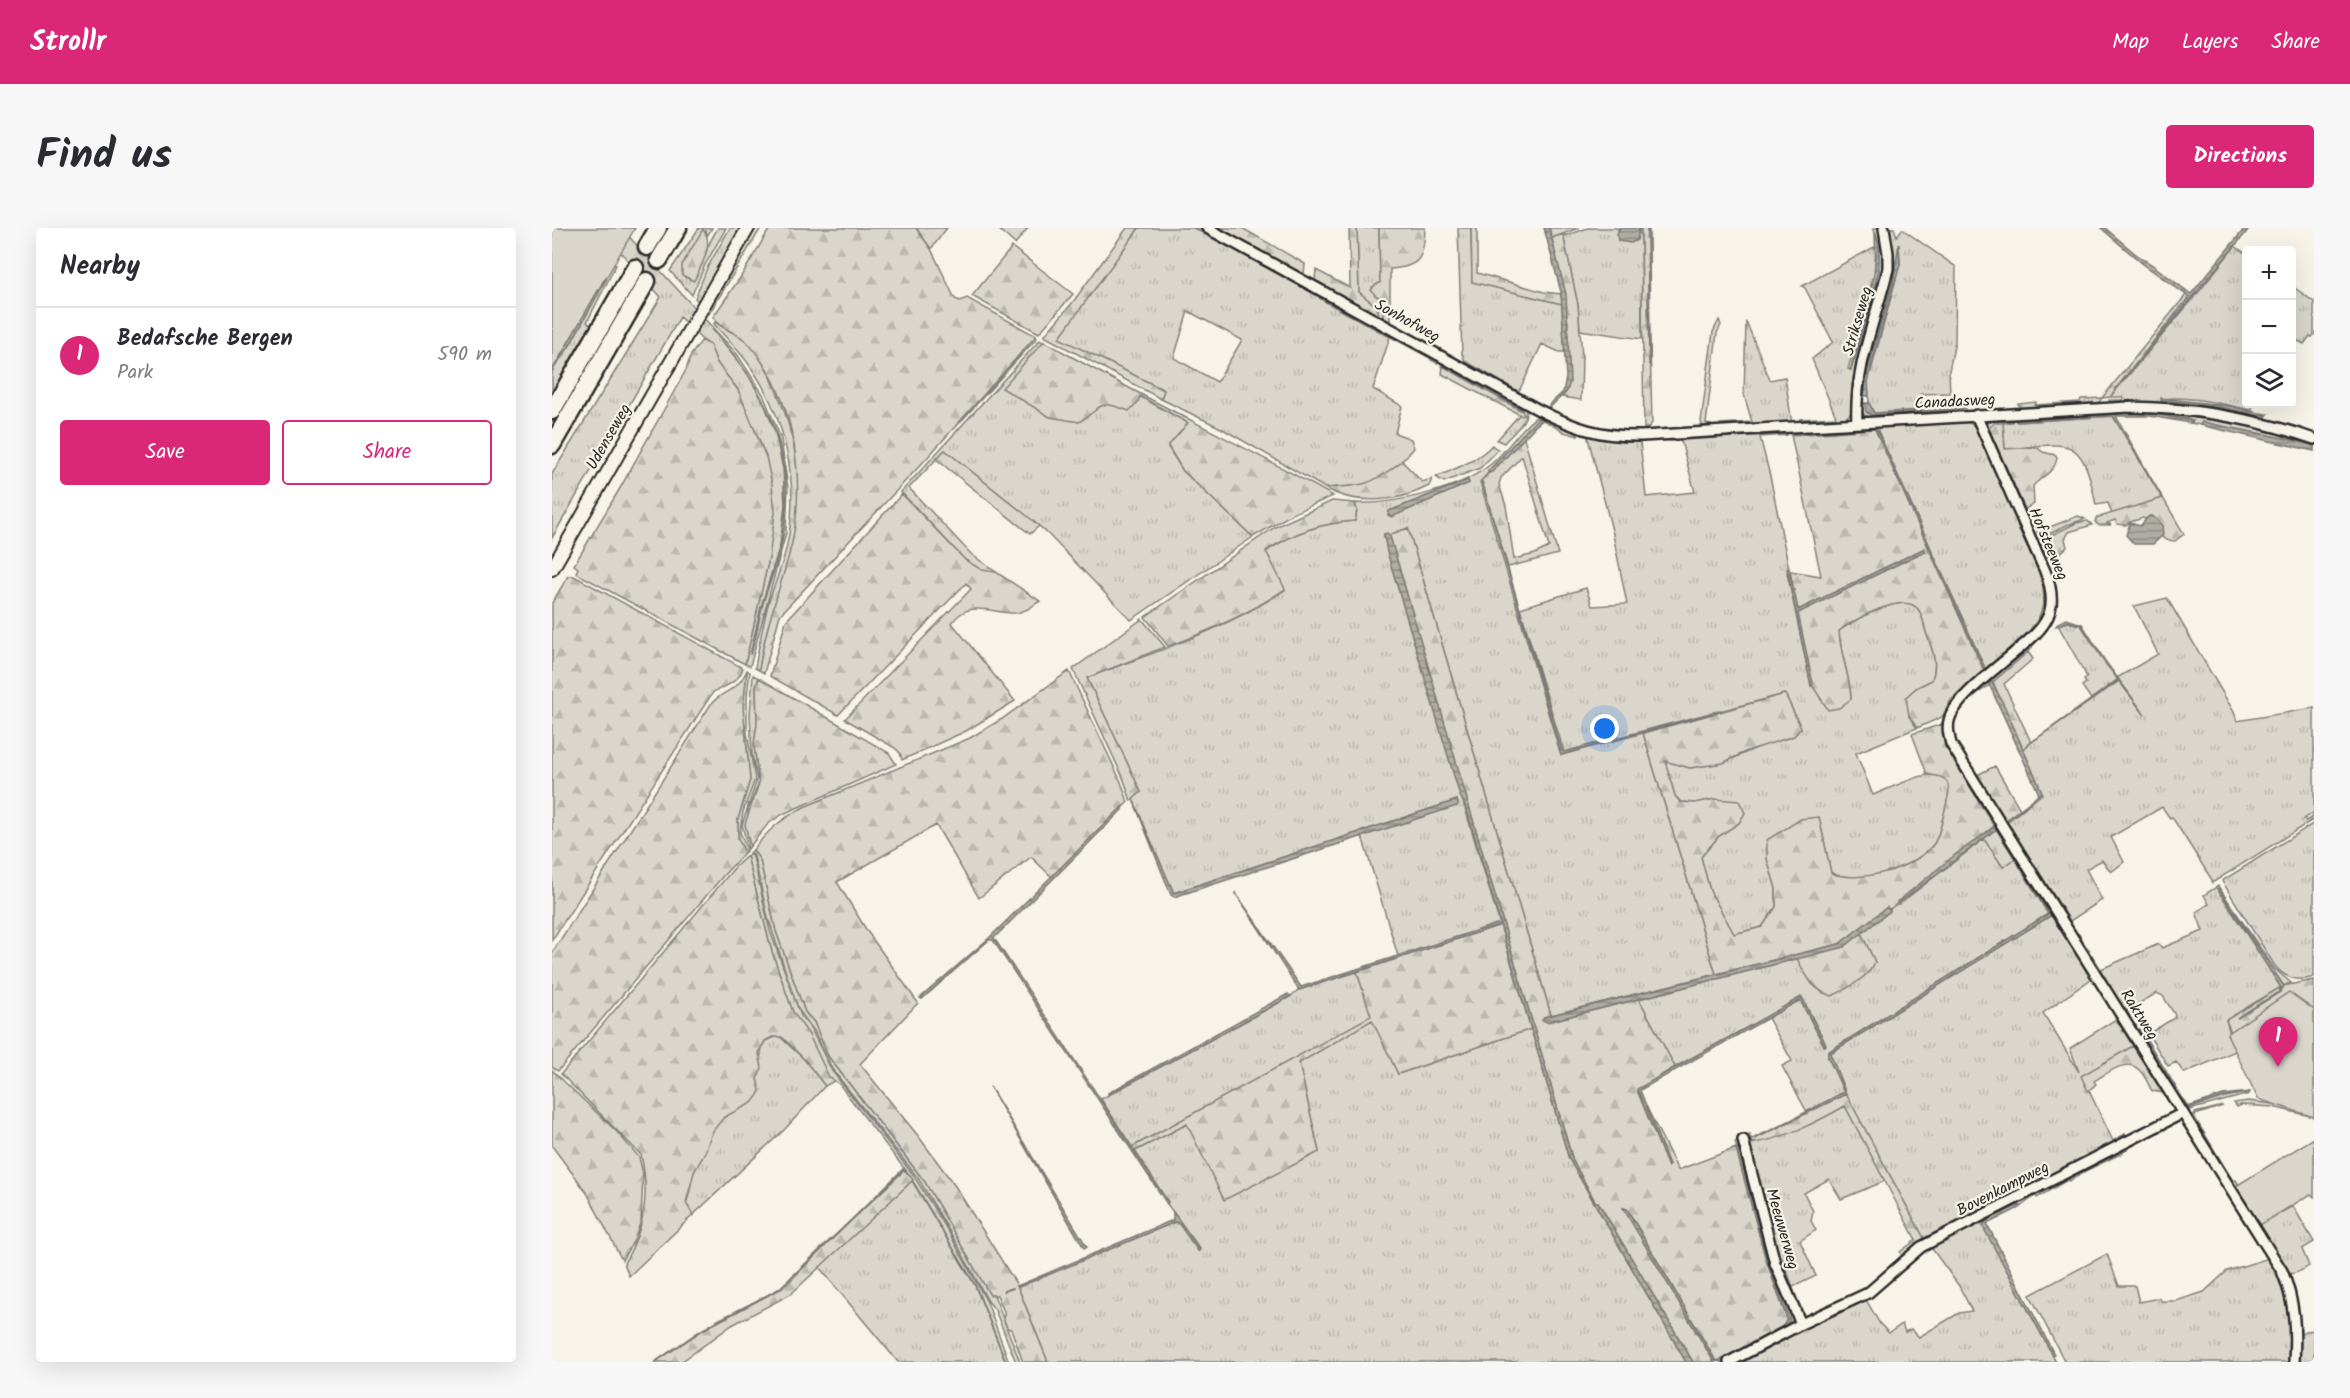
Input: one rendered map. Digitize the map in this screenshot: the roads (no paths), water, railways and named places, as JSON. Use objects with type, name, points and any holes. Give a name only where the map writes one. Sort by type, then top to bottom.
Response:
[{"type":"highway","points":[[647,247],[658,228]]},
{"type":"highway","points":[[659,260],[678,228]]},
{"type":"highway","points":[[552,411],[635,268]]},
{"type":"highway","points":[[552,445],[647,281]]},
{"type":"street","name":"Udenseweg","points":[[552,569],[748,228]]},
{"type":"street","name":"Sonhofweg","points":[[1208,228],[1537,409],[1569,425],[1595,433]]},
{"type":"street","name":"Strikseweg","points":[[1857,423],[1857,385],[1861,364],[1888,269],[1884,228]]},
{"type":"street","name":"Canadasweg","points":[[1595,433],[1642,436],[1976,415],[2155,407],[2237,417],[2314,439]]},
{"type":"street","name":"Hofsteeweg","points":[[1948,721],[1959,701],[2041,631],[2052,605],[2048,578],[1976,415]]},
{"type":"street","name":"Raktweg","points":[[1948,721],[1949,736],[1955,751],[2282,1271],[2290,1289],[2296,1330],[2294,1362]]},
{"type":"street","name":"Bovenkampweg","points":[[1730,1362],[1868,1293],[1922,1247],[2183,1113]]},
{"type":"street","name":"Meeuwerweg","points":[[1743,1140],[1775,1263],[1802,1324]]},
{"type":"waterway","points":[[1998,421],[2012,421]]},
{"type":"waterway","points":[[2157,1133],[2165,1129]]},
{"type":"waterway","points":[[655,1362],[700,1331],[779,1289],[904,1170],[907,1173]]},
{"type":"waterway","points":[[913,1182],[975,1285],[1006,1362]]},
{"type":"waterway","points":[[1004,1291],[1013,1288]]},
{"type":"tunnel","points":[[635,268],[647,247]]},
{"type":"tunnel","points":[[647,281],[659,260]]},
{"type":"place","name":"Bedafsche Bergen","points":[[2278,1067]]}]
